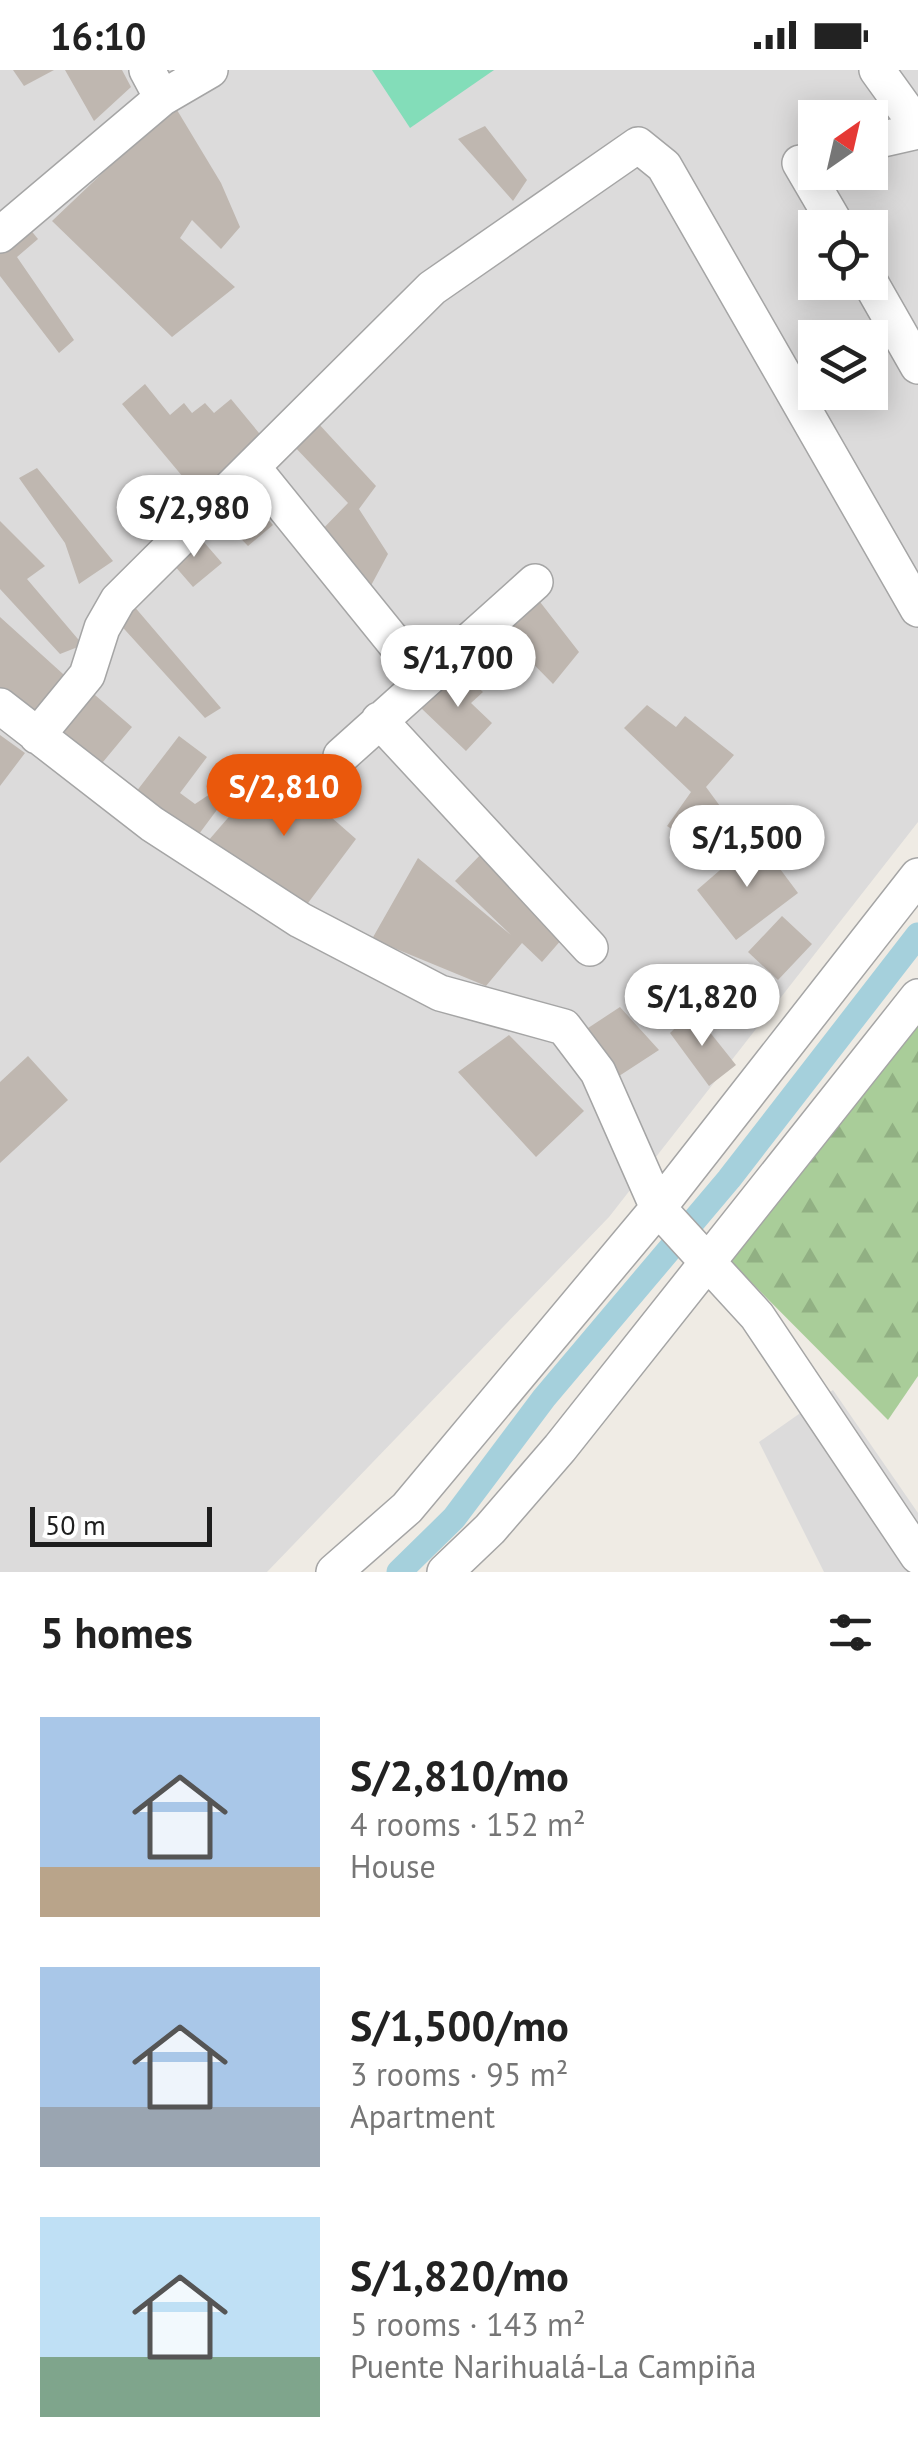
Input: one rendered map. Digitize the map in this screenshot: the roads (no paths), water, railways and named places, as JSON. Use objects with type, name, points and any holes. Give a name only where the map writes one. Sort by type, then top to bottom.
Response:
[{"type":"street","points":[[0,235],[155,84],[210,70]]},
{"type":"street","points":[[877,70],[918,129],[888,137]]},
{"type":"street","points":[[37,736],[87,675],[102,628],[118,600],[432,288],[638,145],[664,166],[918,609]]},
{"type":"street","points":[[880,300],[918,366]]},
{"type":"street","points":[[254,468],[423,678]]},
{"type":"street","points":[[340,756],[535,582]]},
{"type":"street","points":[[0,706],[152,824],[331,937],[440,993],[564,1027],[598,1072],[684,1237],[756,1316],[918,1556]]},
{"type":"street","points":[[380,720],[590,948]]},
{"type":"street","points":[[445,1572],[490,1528],[560,1448],[684,1237],[918,876]]},
{"type":"street","points":[[334,1572],[407,1508],[684,1237],[918,997]]},
{"type":"waterway","points":[[399,1572],[454,1518],[544,1398],[729,1179],[918,935]]}]
